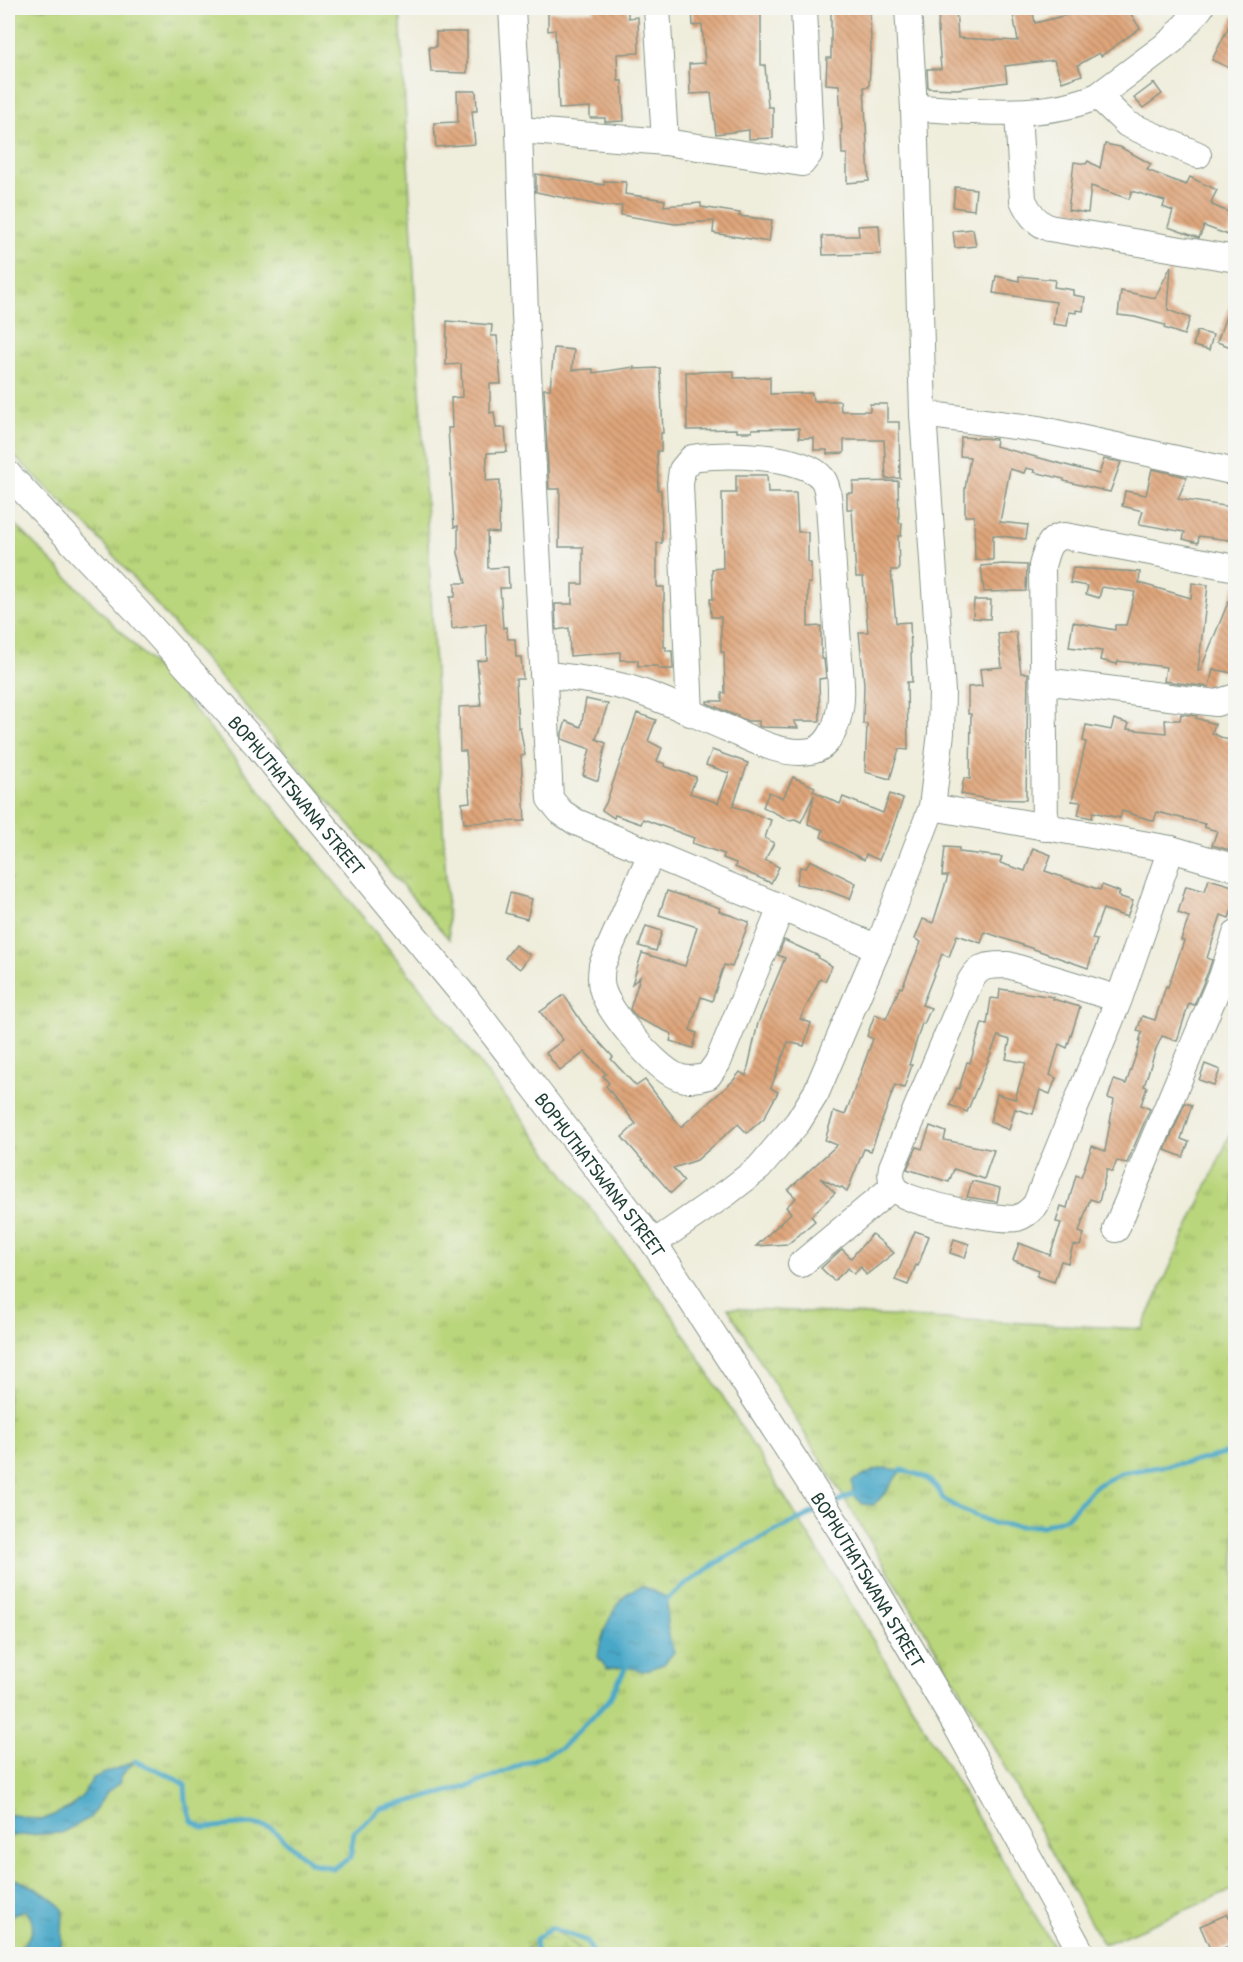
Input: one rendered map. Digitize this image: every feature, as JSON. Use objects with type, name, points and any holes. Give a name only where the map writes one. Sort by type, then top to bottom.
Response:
[{"type":"street","points":[[512,8],[519,130],[525,326],[549,794],[554,806],[576,822],[878,948]]},
{"type":"street","points":[[657,8],[665,142]]},
{"type":"street","points":[[519,130],[665,142],[802,163],[810,144],[804,8]]},
{"type":"street","points":[[654,1243],[746,1178],[767,1160],[798,1122],[816,1093],[878,948],[932,807],[941,733],[942,692],[922,414],[914,108],[908,8]]},
{"type":"street","points":[[914,108],[1018,112],[1070,106],[1098,96],[1173,40],[1200,8]]},
{"type":"street","points":[[1098,96],[1127,124],[1198,155]]},
{"type":"street","points":[[1018,112],[1023,200],[1029,213],[1042,225],[1236,259]]},
{"type":"street","points":[[922,414],[1038,429],[1234,469]]},
{"type":"street","points":[[543,674],[625,687],[658,698],[690,712],[778,749],[794,752],[813,751],[823,745],[831,736],[840,703],[829,504],[824,480],[810,468],[772,458],[707,455],[692,458],[682,470],[680,484],[690,712]]},
{"type":"street","name":"BOPHUTHATSWANA STREET","points":[[8,474],[164,641],[258,746],[465,997],[654,1243],[841,1531],[957,1727],[1082,1954]]},
{"type":"street","points":[[1045,828],[1042,566],[1046,551],[1055,537],[1065,536],[1236,568]]},
{"type":"street","points":[[1044,681],[1216,703],[1236,697]]},
{"type":"street","points":[[932,807],[1171,849],[1236,868]]},
{"type":"street","points":[[1119,999],[1008,965],[990,965],[977,970],[967,988],[892,1167],[893,1186],[905,1197],[998,1219],[1016,1218],[1031,1210],[1036,1204],[1119,999],[1171,849]]},
{"type":"street","points":[[651,854],[602,965],[600,982],[609,1006],[629,1032],[666,1071],[678,1077],[693,1080],[708,1077],[718,1062],[781,908]]},
{"type":"street","points":[[1116,1229],[1222,977],[1236,934]]},
{"type":"street","points":[[801,1264],[893,1186]]},
{"type":"green space","points":[[8,8],[400,8],[449,939],[93,532],[8,450]]},
{"type":"green space","points":[[8,517],[181,693],[440,1012],[673,1316],[870,1635],[1058,1954],[8,1954]]},
{"type":"green space","points":[[1235,1124],[1235,1889],[1103,1945],[973,1710],[728,1308],[1142,1329]]},
{"type":"green space","points":[[551,1928],[579,1948],[580,1954],[472,1954],[478,1949],[523,1952]]},
{"type":"water","points":[[886,1468],[901,1470],[883,1496],[873,1505],[862,1504],[853,1494],[852,1481],[875,1470]]},
{"type":"water","points":[[642,1586],[668,1598],[667,1625],[674,1652],[664,1664],[643,1671],[626,1667],[607,1669],[598,1657],[608,1622],[623,1598],[630,1591]]},
{"type":"water","points":[[135,1761],[122,1775],[119,1783],[107,1792],[90,1818],[61,1833],[8,1836],[8,1814],[42,1820],[69,1808],[83,1795],[93,1778]]},
{"type":"water","points":[[8,1877],[37,1889],[63,1909],[62,1941],[57,1954],[14,1954],[31,1934],[32,1923],[26,1910],[13,1914],[8,1922]]},
{"type":"building","points":[[593,8],[628,8],[628,18],[638,17],[639,53],[617,54],[618,81],[622,81],[624,121],[605,122],[605,118],[590,118],[590,107],[559,109],[555,30],[548,31],[548,12],[594,11]]},
{"type":"building","points":[[692,8],[761,8],[761,65],[765,65],[768,107],[773,107],[773,138],[749,139],[749,130],[716,134],[711,93],[690,94],[689,64],[705,63],[702,25],[693,26]]},
{"type":"building","points":[[831,8],[870,8],[869,87],[864,87],[869,181],[847,183],[847,154],[842,154],[839,85],[826,84],[827,58],[831,58]]},
{"type":"building","points":[[939,8],[956,8],[958,38],[1018,41],[1012,9],[1020,8],[1032,8],[1035,23],[1083,11],[1080,8],[1127,8],[1140,28],[1101,56],[1099,53],[1078,65],[1082,75],[1062,82],[1054,60],[1005,66],[1007,82],[957,89],[928,88],[927,69],[941,69]]},
{"type":"building","points":[[1236,12],[1236,71],[1212,60]]},
{"type":"building","points":[[436,32],[467,32],[467,73],[431,72],[429,47],[436,47]]},
{"type":"building","points":[[1154,83],[1162,94],[1143,108],[1134,98]]},
{"type":"building","points":[[457,91],[476,91],[477,111],[472,111],[475,144],[436,147],[434,123],[458,122]]},
{"type":"building","points":[[1105,144],[1120,147],[1151,164],[1147,170],[1186,185],[1190,177],[1217,190],[1211,202],[1212,205],[1236,215],[1228,235],[1204,226],[1199,238],[1168,227],[1173,211],[1163,207],[1165,201],[1132,191],[1129,199],[1091,186],[1088,213],[1068,210],[1074,162],[1086,164],[1088,161],[1100,168]]},
{"type":"building","points":[[536,174],[604,185],[604,181],[626,182],[625,194],[665,200],[664,206],[701,203],[701,207],[740,213],[739,216],[772,220],[769,242],[713,233],[714,221],[675,224],[621,215],[622,206],[603,206],[536,192]]},
{"type":"building","points":[[955,187],[976,189],[974,210],[953,207]]},
{"type":"building","points":[[879,225],[881,254],[823,255],[822,236],[859,236],[858,226]]},
{"type":"building","points":[[973,229],[976,246],[955,248],[953,231]]},
{"type":"building","points":[[1171,266],[1168,310],[1190,318],[1184,335],[1164,328],[1165,325],[1118,315],[1121,291],[1155,298]]},
{"type":"building","points":[[996,276],[1019,281],[1019,276],[1055,280],[1054,287],[1073,290],[1073,295],[1085,297],[1083,311],[1069,312],[1067,326],[1053,324],[1056,302],[993,293]]},
{"type":"building","points":[[1233,296],[1236,297],[1236,335],[1231,347],[1217,342]]},
{"type":"building","points":[[447,321],[492,325],[491,336],[497,336],[501,384],[490,384],[490,413],[494,412],[496,428],[505,428],[507,452],[487,453],[486,481],[500,480],[499,533],[487,532],[488,568],[508,567],[509,588],[500,588],[503,628],[506,627],[508,639],[515,639],[516,657],[521,657],[523,679],[516,679],[518,728],[520,727],[525,755],[521,756],[525,821],[464,823],[462,803],[470,802],[466,751],[460,751],[459,707],[481,706],[477,661],[487,660],[486,624],[452,629],[450,597],[455,597],[455,583],[466,583],[458,553],[458,526],[454,527],[448,428],[452,428],[451,398],[462,397],[461,364],[446,365]]},
{"type":"building","points":[[1197,331],[1213,335],[1209,350],[1193,346]]},
{"type":"building","points":[[554,348],[574,350],[572,370],[593,369],[593,373],[634,367],[634,369],[660,368],[663,433],[661,433],[661,451],[657,451],[658,490],[661,490],[662,543],[657,543],[657,587],[664,587],[664,647],[666,651],[672,651],[673,669],[638,666],[638,660],[620,660],[620,652],[570,656],[569,628],[556,630],[555,604],[572,604],[572,584],[583,584],[583,547],[559,547],[560,489],[549,489],[544,389],[550,389]]},
{"type":"building","points":[[734,371],[734,378],[770,377],[770,394],[812,393],[813,401],[840,401],[841,411],[870,411],[870,404],[887,404],[887,422],[899,422],[900,478],[886,479],[884,440],[844,440],[844,453],[827,454],[827,450],[814,450],[814,438],[799,438],[799,428],[752,429],[752,432],[737,432],[737,429],[687,430],[686,372]]},
{"type":"building","points":[[961,437],[996,439],[995,446],[1099,474],[1104,459],[1121,462],[1110,492],[1064,481],[1064,479],[1034,472],[1035,470],[1026,468],[1024,473],[1010,469],[1000,522],[1028,525],[1026,539],[993,535],[993,560],[975,560],[974,516],[965,516],[965,489],[970,457],[960,456]]},
{"type":"building","points":[[1152,469],[1187,477],[1178,499],[1232,507],[1231,511],[1236,512],[1236,541],[1199,536],[1198,543],[1183,539],[1185,532],[1139,524],[1143,511],[1122,506],[1125,491],[1146,495]]},
{"type":"building","points":[[736,475],[767,475],[768,493],[796,493],[798,532],[808,532],[808,563],[811,563],[811,583],[808,583],[808,627],[821,626],[821,659],[824,659],[826,678],[819,679],[820,721],[794,721],[798,728],[762,727],[759,726],[759,721],[748,721],[707,703],[707,701],[722,701],[722,693],[725,693],[724,652],[721,652],[721,617],[711,617],[710,599],[713,599],[712,569],[723,568],[722,493],[736,493]]},
{"type":"building","points":[[898,481],[899,523],[902,523],[901,536],[898,536],[899,570],[891,570],[896,623],[910,622],[912,682],[907,682],[908,750],[899,749],[890,779],[865,772],[867,724],[863,724],[864,684],[859,632],[868,632],[863,577],[856,577],[852,509],[847,509],[847,493],[853,493],[853,482]]},
{"type":"building","points":[[1027,565],[1026,591],[984,592],[981,566]]},
{"type":"building","points":[[1073,568],[1140,572],[1139,583],[1191,598],[1192,583],[1208,585],[1198,671],[1200,671],[1236,583],[1236,658],[1232,673],[1213,669],[1209,687],[1164,681],[1166,667],[1118,661],[1117,664],[1100,660],[1102,651],[1069,647],[1073,622],[1115,630],[1115,625],[1126,625],[1135,592],[1102,587],[1099,598],[1086,594],[1088,586],[1070,583]]},
{"type":"building","points":[[974,600],[991,600],[990,619],[973,618]]},
{"type":"building","points":[[1016,632],[1021,673],[1028,673],[1026,800],[987,799],[961,794],[964,778],[970,779],[971,714],[968,714],[968,687],[982,686],[980,669],[1002,667],[998,634]]},
{"type":"building","points":[[586,699],[608,704],[596,739],[606,743],[598,781],[583,775],[590,749],[562,739],[566,721],[581,727]]},
{"type":"building","points":[[637,713],[656,720],[648,741],[662,748],[657,761],[665,764],[664,766],[696,777],[690,793],[718,803],[729,773],[706,765],[712,750],[748,763],[733,806],[771,820],[765,838],[774,843],[765,860],[779,867],[771,883],[735,867],[736,863],[723,858],[724,854],[692,843],[694,838],[643,819],[641,824],[615,815],[614,818],[602,810]]},
{"type":"building","points":[[1181,714],[1197,716],[1196,718],[1215,724],[1212,733],[1225,739],[1236,740],[1236,852],[1212,845],[1217,831],[1204,827],[1205,824],[1157,812],[1154,821],[1122,811],[1120,818],[1093,812],[1092,818],[1078,815],[1081,802],[1072,801],[1086,742],[1083,741],[1086,725],[1111,730],[1114,719],[1129,724],[1127,729],[1166,733],[1165,720],[1180,720]]},
{"type":"building","points":[[793,777],[815,787],[813,791],[840,804],[843,797],[883,813],[890,794],[903,799],[879,860],[866,854],[864,860],[821,837],[823,830],[808,824],[814,795],[801,822],[795,819],[789,820],[763,807],[769,792],[783,798]]},
{"type":"building","points":[[945,847],[959,848],[959,852],[1002,857],[1000,863],[1025,871],[1033,848],[1051,855],[1045,871],[1100,890],[1102,885],[1120,892],[1118,896],[1133,901],[1127,917],[1103,909],[1092,939],[1097,940],[1088,968],[985,932],[981,943],[957,935],[949,957],[942,954],[922,1005],[931,1008],[924,1024],[922,1023],[904,1088],[895,1085],[871,1151],[864,1149],[847,1192],[842,1187],[820,1178],[835,1193],[811,1216],[815,1221],[788,1244],[756,1246],[791,1213],[786,1207],[796,1198],[788,1190],[837,1145],[825,1140],[834,1111],[845,1115],[873,1039],[867,1036],[875,1014],[886,1019],[921,942],[915,939],[923,919],[933,923],[948,876],[942,876]]},
{"type":"building","points":[[810,860],[856,883],[850,899],[826,890],[796,884],[800,867],[806,868]]},
{"type":"building","points":[[1209,879],[1236,887],[1236,898],[1229,918],[1221,915],[1207,958],[1212,960],[1208,972],[1194,1005],[1189,1003],[1177,1041],[1162,1036],[1156,1049],[1144,1086],[1147,1087],[1141,1105],[1150,1109],[1127,1163],[1117,1161],[1112,1172],[1107,1169],[1099,1202],[1090,1199],[1079,1232],[1084,1234],[1080,1246],[1073,1245],[1068,1263],[1061,1261],[1054,1282],[1037,1276],[1039,1270],[1013,1260],[1019,1243],[1050,1255],[1061,1223],[1056,1222],[1061,1206],[1067,1208],[1076,1175],[1081,1177],[1092,1146],[1105,1151],[1114,1100],[1108,1098],[1114,1080],[1126,1084],[1140,1043],[1142,1032],[1137,1031],[1142,1016],[1155,1020],[1184,941],[1181,940],[1189,917],[1178,913],[1186,886],[1205,891]]},
{"type":"building","points":[[667,891],[720,908],[719,911],[749,922],[732,967],[724,965],[712,1001],[701,997],[690,1030],[697,1033],[693,1048],[670,1041],[672,1034],[637,1018],[630,1009],[640,977],[632,984],[642,953],[685,966],[697,927],[659,915]]},
{"type":"building","points":[[510,893],[532,899],[527,919],[505,913]]},
{"type":"building","points":[[646,926],[662,931],[656,951],[639,946]]},
{"type":"building","points":[[784,940],[819,956],[818,958],[832,966],[825,981],[820,979],[800,1019],[811,1023],[804,1046],[788,1042],[771,1088],[778,1092],[764,1118],[747,1133],[738,1124],[697,1160],[673,1168],[684,1181],[671,1193],[622,1137],[636,1124],[606,1086],[609,1083],[603,1076],[606,1074],[585,1052],[560,1071],[546,1053],[563,1040],[540,1012],[564,995],[583,1024],[613,1057],[611,1059],[636,1086],[645,1080],[681,1127],[733,1081],[740,1072],[746,1076],[758,1023],[785,958],[778,955]]},
{"type":"building","points":[[515,945],[530,955],[520,969],[505,958]]},
{"type":"building","points":[[1000,989],[1054,997],[1053,999],[1080,1007],[1067,1048],[1059,1044],[1050,1075],[1056,1078],[1050,1094],[1040,1090],[1033,1114],[1015,1109],[1009,1130],[990,1122],[997,1094],[1015,1099],[1026,1063],[1006,1059],[1010,1040],[998,1036],[967,1112],[950,1105],[957,1088],[959,1089],[967,1062],[970,1063],[982,1023],[987,1024],[991,998],[999,999]]},
{"type":"building","points":[[1205,1064],[1220,1070],[1214,1085],[1199,1080]]},
{"type":"building","points":[[1185,1103],[1192,1105],[1181,1139],[1189,1142],[1183,1157],[1165,1150]]},
{"type":"building","points":[[930,1126],[946,1132],[944,1140],[994,1150],[984,1179],[954,1169],[949,1182],[907,1169],[917,1147],[922,1149]]},
{"type":"building","points":[[972,1181],[1000,1188],[997,1202],[967,1197]]},
{"type":"building","points":[[915,1231],[929,1236],[908,1285],[895,1280]]},
{"type":"building","points":[[872,1234],[894,1253],[866,1275],[861,1267],[854,1274],[848,1268],[834,1281],[821,1268],[842,1249],[851,1258]]},
{"type":"building","points":[[954,1239],[969,1244],[965,1258],[950,1253]]},
{"type":"building","points":[[1228,1914],[1229,1917],[1236,1914],[1236,1943],[1212,1953],[1200,1926]]},
{"type":"waterway","points":[[901,1470],[926,1478],[932,1482],[943,1499],[995,1524],[1042,1526],[1067,1517],[1094,1487],[1120,1473],[1196,1461],[1236,1451]]},
{"type":"waterway","points":[[833,1504],[853,1494]]},
{"type":"waterway","points":[[663,1604],[677,1591],[722,1560],[819,1510]]},
{"type":"waterway","points":[[135,1761],[169,1775],[185,1785],[186,1802],[192,1821],[203,1828],[252,1824],[271,1828],[311,1863],[333,1868],[350,1858],[354,1832],[380,1809],[470,1786],[561,1748],[609,1700],[628,1663]]},
{"type":"waterway","points":[[537,1954],[535,1940],[551,1928],[587,1941],[593,1954]]}]
